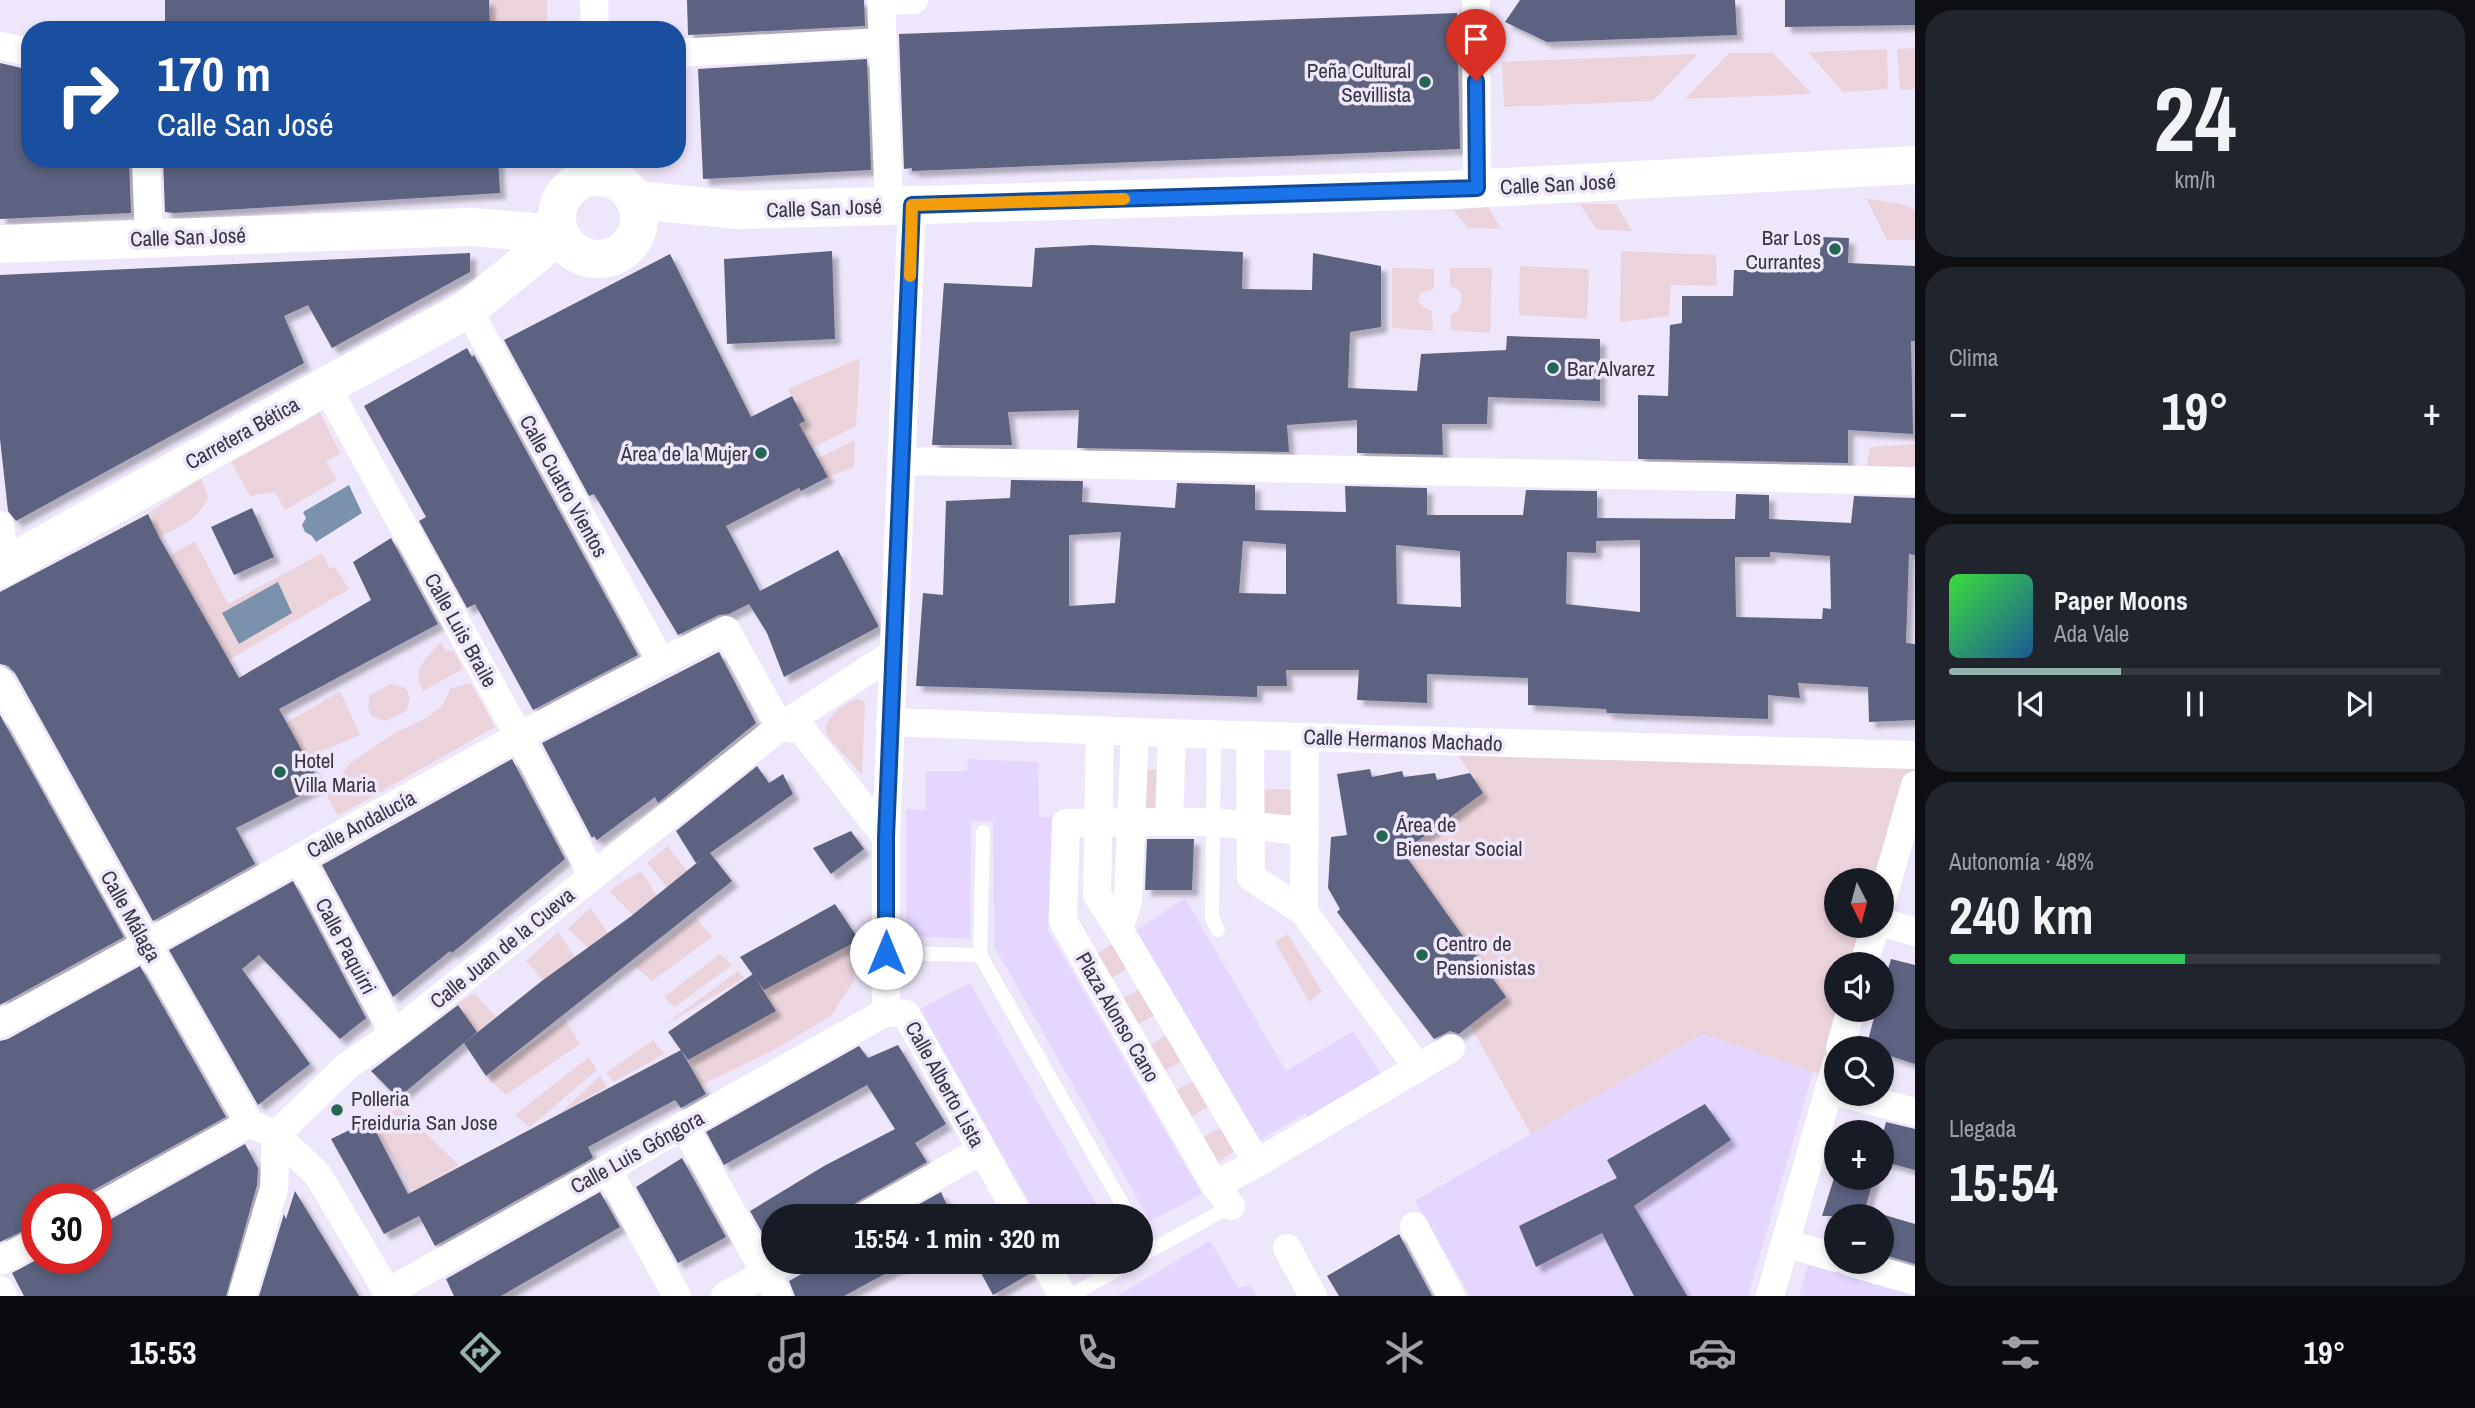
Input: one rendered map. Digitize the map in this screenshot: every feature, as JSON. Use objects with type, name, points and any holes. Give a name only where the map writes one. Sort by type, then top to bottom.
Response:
[{"type":"main road","name":"Calle San José","points":[[375,230],[435,219],[519,209],[604,187],[665,222],[740,210],[1477,188],[1915,165]]},
{"type":"main road","name":"Calle San José","points":[[0,244],[470,227],[566,241],[591,259],[604,259],[628,247],[604,187]]},
{"type":"main road","points":[[566,241],[559,207],[604,187]]},
{"type":"main road","points":[[470,227],[488,240],[492,263],[490,280],[475,303]]},
{"type":"main road","name":"Carretera Bética","points":[[3,568],[475,303],[525,283],[566,241]]},
{"type":"street","points":[[594,0],[595,21]]},
{"type":"street","points":[[881,1],[914,0]]},
{"type":"street","points":[[1476,0],[1477,188]]},
{"type":"street","name":"Calle Alberto Lista","points":[[881,1],[882,42],[901,205],[902,461],[886,837],[886,1012],[906,1014],[1011,1204]]},
{"type":"street","points":[[686,52],[882,42]]},
{"type":"street","points":[[0,46],[21,50]]},
{"type":"street","points":[[146,168],[149,238]]},
{"type":"street","name":"Calle Cuatro Vientos","points":[[475,303],[661,662]]},
{"type":"street","name":"Calle Luis Braile","points":[[326,386],[593,876]]},
{"type":"street","points":[[902,461],[1915,481]]},
{"type":"street","points":[[0,525],[3,568]]},
{"type":"street","name":"Calle Andalucía","points":[[0,1024],[520,738],[726,630],[780,727]]},
{"type":"street","name":"Calle Juan de la Cueva","points":[[276,1135],[348,1066],[394,1034],[780,727],[894,653]]},
{"type":"street","name":"Calle Málaga","points":[[0,681],[249,1123]]},
{"type":"street","name":"Calle Hermanos Machado","points":[[890,722],[1100,731],[1915,755]]},
{"type":"street","points":[[780,727],[802,730],[886,837]]},
{"type":"street","points":[[1100,731],[1097,895],[1257,1163]]},
{"type":"street","points":[[1119,929],[1128,901],[1135,732]]},
{"type":"street","points":[[1169,822],[1172,733]]},
{"type":"street","points":[[1250,735],[1251,877],[1304,912],[1418,1068]]},
{"type":"street","points":[[1304,912],[1306,737]]},
{"type":"street","points":[[1891,868],[1915,785]]},
{"type":"street","name":"Plaza Alonso Cano","points":[[1223,1196],[1063,921],[1066,823],[1213,822],[1304,831]]},
{"type":"street","name":"Calle Paquirri","points":[[299,858],[394,1034]]},
{"type":"street","points":[[1894,926],[1915,932]]},
{"type":"street","points":[[1107,997],[1145,973]]},
{"type":"street","name":"Calle Luis Góngora","points":[[389,1294],[886,1012]]},
{"type":"street","points":[[1134,1043],[1172,1019]]},
{"type":"street","points":[[1223,1196],[1257,1163],[1451,1048]]},
{"type":"street","points":[[1159,1087],[1198,1064]]},
{"type":"street","points":[[1894,1105],[1915,1112]]},
{"type":"street","points":[[1770,1296],[1829,1106]]},
{"type":"street","points":[[1188,1137],[1228,1115]]},
{"type":"street","points":[[112,1199],[249,1123],[276,1135],[318,1175],[389,1294]]},
{"type":"street","points":[[684,1126],[776,1277],[725,1296]]},
{"type":"street","points":[[242,1296],[274,1188],[276,1135]]},
{"type":"street","points":[[886,1204],[982,1150]]},
{"type":"street","points":[[607,1169],[677,1296]]},
{"type":"street","points":[[1414,1226],[1451,1296]]},
{"type":"street","points":[[1785,1243],[1824,1254]]},
{"type":"street","points":[[1287,1248],[1313,1296]]},
{"type":"street","points":[[0,1261],[21,1250]]},
{"type":"street","points":[[1051,1274],[1063,1296]]},
{"type":"street","points":[[1891,1274],[1915,1281]]},
{"type":"street","points":[[0,1290],[4,1296]]},
{"type":"lane","points":[[1214,734],[1212,918],[1218,930]]},
{"type":"lane","points":[[983,832],[980,955],[1122,1204]]},
{"type":"lane","points":[[886,953],[980,955]]},
{"type":"lane","points":[[1153,1247],[1223,1196]]},
{"type":"lane","points":[[1070,1296],[1109,1274]]},
{"type":"shaded area","points":[[489,0],[547,0],[547,21],[490,21]]},
{"type":"shaded area","points":[[1915,48],[1915,89],[1900,90],[1897,49]]},
{"type":"shaded area","points":[[1887,49],[1888,89],[1843,92],[1808,52]]},
{"type":"shaded area","points":[[1729,53],[1773,53],[1812,94],[1685,99]]},
{"type":"shaded area","points":[[1698,54],[1653,101],[1504,107],[1502,62]]},
{"type":"shaded area","points":[[1866,198],[1905,205],[1915,210],[1915,240],[1887,240]]},
{"type":"shaded area","points":[[1580,204],[1616,204],[1632,231],[1597,230]]},
{"type":"shaded area","points":[[1488,207],[1501,229],[1468,228],[1453,210]]},
{"type":"shaded area","points":[[1621,251],[1716,255],[1717,286],[1671,285],[1669,316],[1620,322]]},
{"type":"shaded area","points":[[1520,266],[1589,269],[1587,319],[1519,315]]},
{"type":"shaded area","points":[[1392,268],[1434,269],[1434,289],[1421,293],[1418,301],[1432,311],[1433,331],[1392,328]]},
{"type":"shaded area","points":[[1450,268],[1492,268],[1490,333],[1450,330],[1451,315],[1459,310],[1462,297],[1459,290],[1450,286]]},
{"type":"shaded area","points":[[860,358],[856,426],[812,448],[799,424],[804,420],[788,389]]},
{"type":"shaded area","points":[[320,413],[341,454],[326,461],[337,480],[285,510],[275,492],[250,496],[231,462]]},
{"type":"shaded area","points":[[855,440],[854,467],[828,477],[818,458]]},
{"type":"shaded area","points":[[1915,444],[1915,472],[1865,472],[1870,447]]},
{"type":"shaded area","points":[[201,478],[208,498],[204,506],[187,522],[159,537],[148,514]]},
{"type":"shaded area","points":[[195,541],[228,604],[322,553],[330,569],[335,567],[349,589],[229,660],[169,556]]},
{"type":"shaded area","points":[[440,642],[446,651],[454,651],[463,669],[423,691],[419,670]]},
{"type":"shaded area","points":[[471,683],[495,727],[338,816],[327,796],[349,764],[393,734],[426,718],[442,706],[451,688]]},
{"type":"shaded area","points":[[390,684],[406,688],[410,698],[406,711],[386,721],[372,717],[368,707],[370,695]]},
{"type":"shaded area","points":[[340,691],[360,735],[306,758],[286,723]]},
{"type":"shaded area","points":[[859,699],[865,702],[862,775],[827,736],[825,727],[839,709]]},
{"type":"shaded area","points":[[1449,741],[1915,755],[1915,785],[1885,868],[1824,868],[1824,938],[1872,938],[1867,952],[1824,952],[1824,1022],[1848,1022],[1844,1036],[1824,1036],[1824,1074],[1703,1034],[1531,1134],[1470,1025],[1505,997],[1403,853],[1483,793]]},
{"type":"shaded area","points":[[968,759],[1038,762],[1039,817],[1052,817],[1048,930],[1202,1194],[1153,1219],[1153,1204],[1140,1204],[994,946],[993,821],[971,821],[970,939],[906,936],[906,809],[926,810],[926,771],[967,771]]},
{"type":"shaded area","points":[[1140,769],[1159,770],[1156,816],[1138,817]]},
{"type":"shaded area","points":[[1261,789],[1295,790],[1294,819],[1261,821]]},
{"type":"shaded area","points":[[668,846],[687,871],[667,887],[647,863]]},
{"type":"shaded area","points":[[641,871],[657,896],[633,915],[609,891]]},
{"type":"shaded area","points":[[1185,898],[1286,1071],[1353,1031],[1385,1080],[1311,1123],[1306,1113],[1255,1143],[1134,932]]},
{"type":"shaded area","points":[[590,908],[608,933],[588,948],[568,929]]},
{"type":"shaded area","points":[[695,917],[712,937],[652,981],[634,966]]},
{"type":"shaded area","points":[[558,932],[575,957],[543,980],[526,961]]},
{"type":"shaded area","points":[[1288,934],[1322,992],[1309,1002],[1275,942]]},
{"type":"shaded area","points":[[1117,942],[1131,966],[1110,979],[1094,955]]},
{"type":"shaded area","points":[[849,945],[854,955],[854,980],[831,1016],[774,1050],[701,1085],[688,1060],[776,1011],[764,990]]},
{"type":"shaded area","points":[[720,954],[732,965],[675,1007],[664,997]]},
{"type":"shaded area","points":[[738,971],[744,978],[662,1027]]},
{"type":"shaded area","points":[[970,983],[1096,1204],[1030,1204],[920,1009]]},
{"type":"shaded area","points":[[1142,988],[1157,1014],[1136,1025],[1120,1000]]},
{"type":"shaded area","points":[[474,993],[496,1017],[477,1031],[457,1004]]},
{"type":"shaded area","points":[[565,1020],[580,1044],[506,1095],[486,1076]]},
{"type":"shaded area","points":[[1170,1033],[1183,1060],[1161,1073],[1147,1047]]},
{"type":"shaded area","points":[[1703,1034],[1813,1072],[1748,1296],[1470,1296],[1415,1201]]},
{"type":"shaded area","points":[[653,1040],[665,1054],[614,1082],[606,1073]]},
{"type":"shaded area","points":[[589,1057],[597,1070],[530,1127],[515,1115]]},
{"type":"shaded area","points":[[600,1076],[607,1087],[559,1114]]},
{"type":"shaded area","points":[[1195,1080],[1211,1105],[1188,1119],[1174,1091]]},
{"type":"shaded area","points":[[399,1108],[459,1165],[413,1191],[370,1120]]},
{"type":"shaded area","points":[[1223,1126],[1236,1150],[1214,1165],[1200,1139]]},
{"type":"shaded area","points":[[1210,1241],[1238,1288],[1251,1285],[1257,1296],[1117,1296]]},
{"type":"shaded area","points":[[1810,1258],[1824,1262],[1824,1274],[1866,1274],[1915,1288],[1915,1296],[1799,1296]]},
{"type":"water","points":[[349,485],[362,513],[316,542],[305,532],[302,525],[306,518],[303,512]]},
{"type":"water","points":[[278,582],[292,613],[239,644],[222,613]]},
{"type":"building","points":[[165,0],[489,0],[490,21],[165,21]]},
{"type":"building","points":[[687,0],[864,0],[865,26],[688,35]]},
{"type":"building","points":[[1520,0],[1735,0],[1737,35],[1547,42],[1505,22]]},
{"type":"building","points":[[1785,0],[1915,0],[1915,25],[1785,27]]},
{"type":"building","points":[[1457,13],[1460,149],[912,171],[912,168],[904,169],[899,34]]},
{"type":"building","points":[[867,59],[871,170],[703,179],[698,69]]},
{"type":"building","points":[[0,63],[21,68],[21,168],[129,168],[131,213],[0,219]]},
{"type":"building","points":[[163,168],[499,168],[500,193],[165,212]]},
{"type":"building","points":[[1821,237],[1849,238],[1848,263],[1915,266],[1915,341],[1911,341],[1913,434],[1848,430],[1848,463],[1638,459],[1638,395],[1668,396],[1670,325],[1682,323],[1682,296],[1733,296],[1734,270],[1819,270]]},
{"type":"building","points":[[1093,245],[1243,252],[1242,289],[1312,290],[1313,253],[1381,266],[1381,327],[1350,332],[1348,388],[1417,391],[1421,354],[1506,350],[1507,336],[1600,339],[1600,401],[1488,397],[1487,424],[1442,424],[1443,455],[1357,453],[1357,420],[1287,425],[1289,452],[1077,448],[1079,410],[1008,412],[1012,445],[932,445],[944,283],[1032,287],[1035,248]]},
{"type":"building","points":[[832,251],[835,339],[727,344],[724,259]]},
{"type":"building","points":[[470,253],[470,272],[332,348],[308,305],[284,316],[304,363],[16,521],[8,511],[0,439],[0,275]]},
{"type":"building","points":[[670,254],[751,417],[792,396],[805,421],[799,424],[828,477],[801,491],[799,488],[726,526],[760,591],[838,550],[878,625],[784,677],[767,633],[749,604],[678,635],[594,494],[589,496],[504,340]]},
{"type":"building","points":[[467,348],[472,357],[474,355],[638,655],[533,710],[475,604],[467,608],[419,521],[426,517],[364,406]]},
{"type":"building","points":[[1011,480],[1083,481],[1082,502],[1175,508],[1177,483],[1255,485],[1255,510],[1346,512],[1345,486],[1427,488],[1427,515],[1523,515],[1526,490],[1597,491],[1597,518],[1735,519],[1736,494],[1769,495],[1769,519],[1851,523],[1854,496],[1915,498],[1915,555],[1909,554],[1906,643],[1915,644],[1915,720],[1869,722],[1868,687],[1798,683],[1800,698],[1768,695],[1768,719],[1607,713],[1606,709],[1528,705],[1528,678],[1427,674],[1427,703],[1357,700],[1359,670],[1286,670],[1287,686],[1257,686],[1257,697],[916,686],[923,593],[943,595],[946,501],[1010,498]],"holes":[[[1121,532],[1115,603],[1069,606],[1069,535]],[[1640,540],[1640,612],[1566,604],[1567,552],[1596,553],[1596,541]],[[1243,541],[1286,544],[1286,594],[1239,593]],[[1396,545],[1460,551],[1461,607],[1397,604]],[[1770,552],[1830,556],[1831,609],[1823,608],[1822,619],[1736,617],[1735,557],[1770,557]]]},
{"type":"building","points":[[252,508],[274,557],[234,575],[211,527]]},
{"type":"building","points":[[148,514],[239,678],[371,600],[353,562],[391,538],[438,624],[279,709],[321,785],[236,828],[255,864],[153,921],[15,673],[8,666],[0,664],[0,592]]},
{"type":"building","points":[[719,652],[756,723],[658,803],[655,797],[597,840],[594,836],[592,838],[542,743]]},
{"type":"building","points":[[0,715],[124,937],[0,1005]]},
{"type":"building","points":[[512,759],[565,859],[452,953],[450,951],[393,997],[322,865]]},
{"type":"building","points":[[757,766],[769,783],[783,774],[793,794],[710,853],[732,881],[486,1076],[464,1043],[543,980],[630,917],[709,853],[696,863],[676,831]]},
{"type":"building","points":[[1370,769],[1372,777],[1402,771],[1404,777],[1435,773],[1437,780],[1470,773],[1483,793],[1403,852],[1506,997],[1459,1034],[1450,1031],[1434,1039],[1337,912],[1340,909],[1328,888],[1331,837],[1347,835],[1337,774]]},
{"type":"building","points":[[851,831],[864,849],[831,874],[813,848]]},
{"type":"building","points":[[1147,839],[1194,839],[1192,890],[1145,890]]},
{"type":"building","points":[[293,881],[366,1018],[340,1039],[259,955],[242,969],[310,1064],[258,1105],[169,950]]},
{"type":"building","points":[[835,904],[859,940],[764,990],[740,957]]},
{"type":"building","points":[[1894,960],[1915,965],[1915,1064],[1894,1057],[1894,1036],[1869,1036],[1873,1022],[1894,1022]]},
{"type":"building","points":[[140,966],[226,1117],[106,1183],[21,1183],[21,1232],[0,1242],[0,1041]]},
{"type":"building","points":[[753,974],[776,1011],[688,1060],[668,1032]]},
{"type":"building","points":[[458,1005],[477,1032],[398,1098],[371,1071]]},
{"type":"building","points":[[898,1045],[946,1124],[915,1143],[927,1162],[855,1204],[762,1204],[824,1166],[895,1129],[867,1085],[724,1165],[706,1132],[859,1046],[868,1058]]},
{"type":"building","points":[[681,1050],[706,1094],[681,1108],[675,1100],[588,1147],[593,1158],[435,1246],[419,1216],[384,1234],[331,1139],[370,1120],[408,1194]]},
{"type":"building","points":[[1705,1104],[1731,1140],[1634,1206],[1687,1296],[1634,1296],[1602,1233],[1536,1267],[1519,1226],[1617,1178],[1607,1160]]},
{"type":"building","points":[[1894,1124],[1915,1129],[1915,1170],[1894,1164]]},
{"type":"building","points":[[245,1144],[258,1168],[257,1185],[226,1296],[24,1296],[12,1273],[21,1268],[21,1274],[112,1274],[112,1219]]},
{"type":"building","points":[[682,1158],[726,1237],[678,1263],[636,1187]]},
{"type":"building","points":[[1830,1190],[1871,1190],[1866,1204],[1826,1204]]},
{"type":"building","points":[[295,1191],[359,1296],[259,1296],[284,1214],[286,1219]]},
{"type":"building","points":[[600,1192],[620,1227],[501,1296],[454,1296],[446,1279]]},
{"type":"building","points":[[941,1192],[946,1204],[920,1204]]},
{"type":"building","points":[[761,1204],[761,1230],[750,1211]]},
{"type":"building","points":[[1894,1218],[1915,1224],[1915,1264],[1894,1258]]},
{"type":"building","points":[[1399,1234],[1432,1296],[1339,1296],[1327,1276]]},
{"type":"building","points":[[802,1274],[885,1274],[844,1296],[795,1296],[789,1281]]},
{"type":"building","points":[[982,1274],[1029,1274],[993,1295]]},
{"type":"slow traffic","points":[[910,276],[912,205],[1124,199]]},
{"type":"place","name":"Peña Cultural Sevillista","points":[[1425,82]]},
{"type":"place","name":"Bar Los Currantes","points":[[1835,249]]},
{"type":"place","name":"Bar Alvarez","points":[[1553,368]]},
{"type":"place","name":"Área de la Mujer","points":[[761,453]]},
{"type":"place","name":"Hotel Villa Maria","points":[[280,772]]},
{"type":"place","name":"Área de Bienestar Social","points":[[1382,836]]},
{"type":"place","name":"Centro de Pensionistas","points":[[1422,955]]},
{"type":"place","name":"Polleria Freiduria San Jose","points":[[337,1110]]},
{"type":"route","points":[[886,953],[886,837],[912,205],[1477,188],[1476,81]]}]
